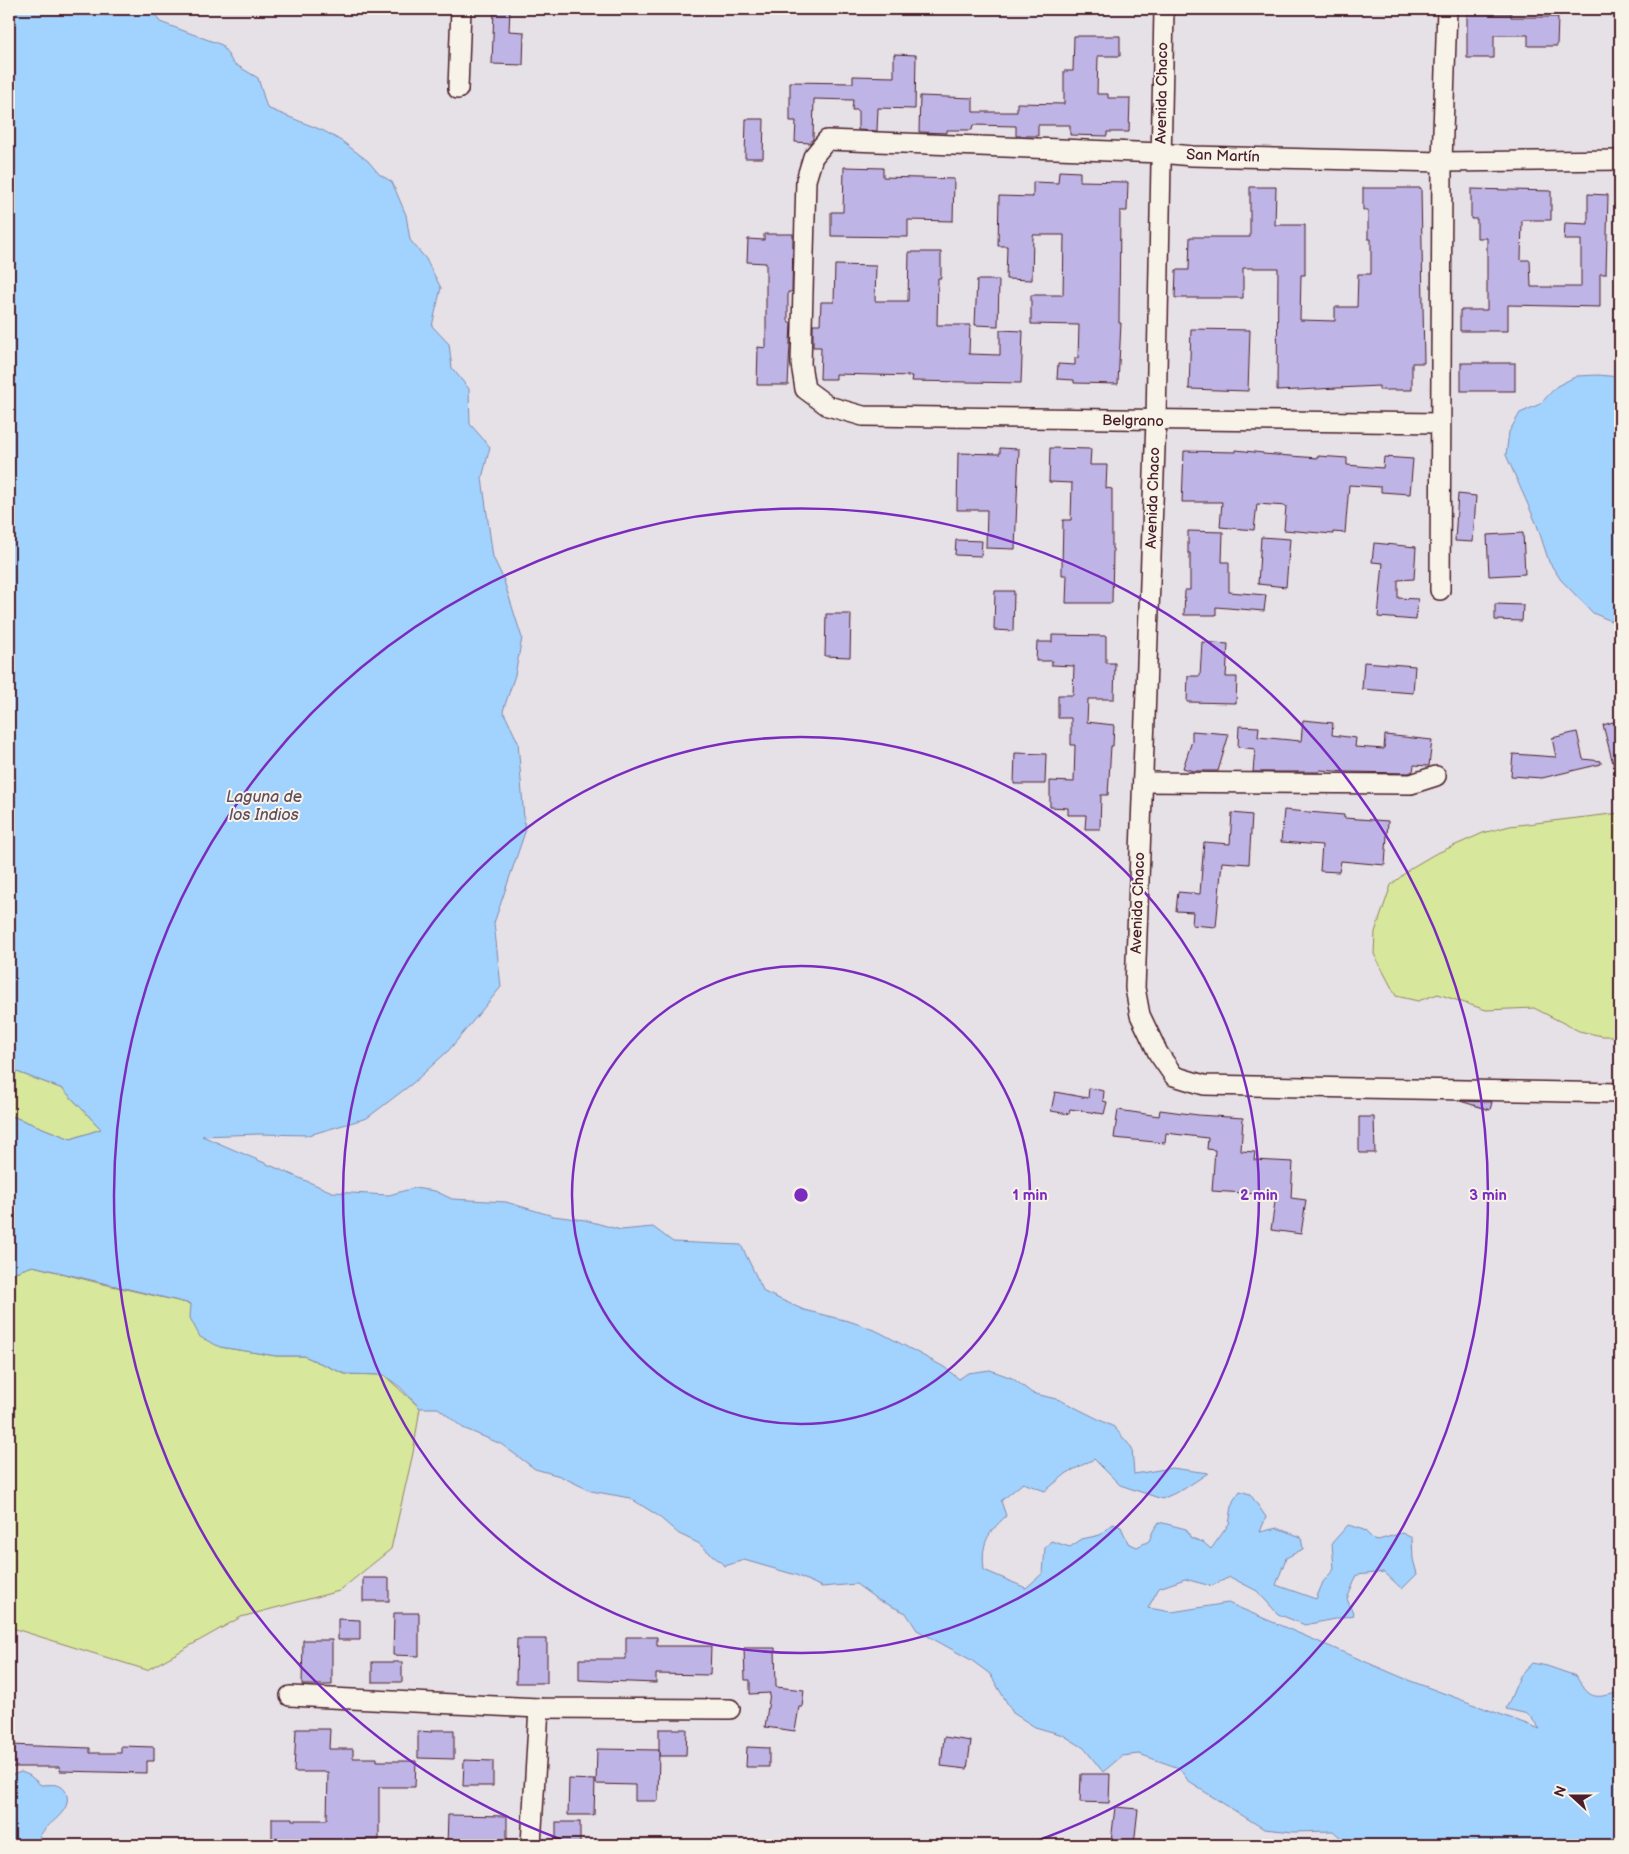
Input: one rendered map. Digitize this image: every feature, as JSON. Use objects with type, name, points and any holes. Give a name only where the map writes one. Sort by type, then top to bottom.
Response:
[{"type":"street","points":[[458,89],[461,9]]},
{"type":"street","name":"Avenida Chaco","points":[[1164,9],[1156,421],[1135,988],[1140,1015],[1158,1053],[1174,1076],[1204,1085],[1620,1093]]},
{"type":"street","points":[[1440,590],[1442,162],[1447,9]]},
{"type":"street","name":"San Martín","points":[[828,406],[805,389],[801,364],[806,180],[813,157],[827,140],[1161,153],[1192,156],[1442,162],[1620,160]]},
{"type":"street","name":"Belgrano","points":[[828,406],[862,416],[1440,423]]},
{"type":"street","points":[[1143,782],[1411,784],[1436,776]]},
{"type":"street","points":[[290,1696],[539,1708],[730,1709]]},
{"type":"street","points":[[531,1845],[539,1708]]},
{"type":"green space","points":[[1620,813],[1620,1036],[1602,1036],[1579,1031],[1534,1008],[1486,1010],[1438,994],[1418,1001],[1396,996],[1374,954],[1375,932],[1391,885],[1411,868],[1433,855],[1483,833],[1510,826]]},
{"type":"green space","points":[[9,1069],[63,1089],[101,1129],[71,1139],[9,1115]]},
{"type":"green space","points":[[33,1266],[191,1304],[220,1347],[276,1356],[304,1356],[345,1374],[384,1375],[420,1408],[413,1453],[391,1549],[339,1591],[241,1617],[147,1670],[9,1627],[9,1274]]},
{"type":"water","name":"Laguna de los Indios","points":[[9,9],[152,9],[160,22],[222,45],[233,63],[258,78],[267,108],[324,131],[343,142],[368,161],[379,174],[392,182],[406,215],[410,240],[426,259],[441,288],[432,326],[449,344],[452,368],[469,389],[470,424],[490,447],[482,478],[493,557],[503,578],[522,638],[515,675],[503,711],[518,742],[525,832],[494,923],[501,987],[449,1050],[413,1083],[367,1118],[309,1135],[202,1136],[332,1192],[389,1195],[414,1188],[435,1191],[452,1199],[506,1202],[553,1216],[585,1220],[621,1230],[653,1227],[673,1242],[741,1245],[764,1292],[804,1310],[852,1322],[879,1332],[944,1367],[959,1379],[968,1373],[990,1370],[1012,1378],[1032,1393],[1060,1400],[1114,1427],[1132,1448],[1134,1474],[1172,1468],[1208,1473],[1184,1489],[1162,1499],[1120,1485],[1094,1459],[1067,1473],[1045,1491],[1023,1483],[1001,1501],[1006,1516],[990,1534],[985,1546],[983,1561],[984,1570],[1026,1588],[1043,1573],[1045,1548],[1051,1541],[1070,1547],[1082,1539],[1100,1535],[1113,1524],[1121,1527],[1128,1543],[1137,1547],[1149,1541],[1159,1522],[1186,1529],[1191,1538],[1203,1542],[1211,1549],[1229,1524],[1233,1501],[1240,1491],[1250,1494],[1266,1517],[1260,1532],[1277,1528],[1301,1537],[1303,1549],[1286,1558],[1276,1585],[1316,1599],[1323,1582],[1334,1569],[1332,1543],[1348,1525],[1364,1530],[1375,1541],[1402,1533],[1412,1538],[1413,1559],[1417,1574],[1402,1589],[1384,1572],[1357,1575],[1347,1599],[1354,1615],[1305,1625],[1278,1614],[1257,1591],[1230,1577],[1211,1586],[1185,1579],[1159,1588],[1148,1608],[1172,1612],[1228,1603],[1408,1680],[1540,1729],[1528,1714],[1506,1709],[1520,1676],[1532,1663],[1576,1676],[1585,1690],[1594,1696],[1604,1696],[1620,1692],[1620,1845],[1349,1845],[1333,1831],[1293,1832],[1264,1829],[1189,1782],[1179,1768],[1139,1754],[1122,1756],[1103,1772],[1084,1748],[1063,1735],[1035,1727],[1013,1713],[990,1674],[971,1660],[917,1630],[906,1613],[878,1600],[856,1584],[822,1587],[796,1575],[744,1560],[725,1566],[698,1543],[679,1534],[657,1515],[630,1498],[591,1491],[560,1476],[535,1469],[501,1444],[463,1428],[438,1408],[420,1408],[400,1387],[384,1375],[345,1374],[304,1356],[276,1356],[220,1347],[200,1337],[190,1318],[191,1304],[33,1266],[9,1274],[9,1115],[71,1139],[101,1129],[63,1089],[9,1069]]},
{"type":"water","points":[[1577,376],[1620,377],[1620,625],[1593,613],[1561,580],[1549,562],[1537,525],[1506,455],[1509,432],[1520,413],[1540,404],[1557,386]]},
{"type":"water","points":[[21,1772],[29,1775],[41,1785],[61,1787],[67,1796],[65,1808],[44,1830],[38,1845],[9,1845],[9,1776]]},
{"type":"building","points":[[494,9],[510,9],[509,31],[524,32],[523,65],[492,64]]},
{"type":"building","points":[[1467,13],[1511,13],[1511,17],[1558,17],[1557,46],[1528,46],[1528,35],[1494,35],[1494,58],[1467,58]]},
{"type":"building","points":[[1074,36],[1120,36],[1120,56],[1098,56],[1097,94],[1108,94],[1108,98],[1130,98],[1129,132],[1107,132],[1107,136],[1070,135],[1070,125],[1038,125],[1038,136],[1016,136],[1016,126],[973,125],[972,130],[947,130],[947,133],[919,132],[920,96],[973,98],[973,112],[1017,112],[1017,103],[1064,104],[1064,71],[1073,71]]},
{"type":"building","points":[[894,54],[916,55],[915,109],[878,108],[877,131],[858,130],[858,110],[852,110],[853,100],[814,99],[813,139],[810,143],[795,142],[796,121],[790,121],[790,82],[853,83],[853,76],[894,77]]},
{"type":"building","points":[[746,119],[764,119],[763,158],[745,158]]},
{"type":"building","points":[[844,167],[883,168],[883,177],[954,179],[953,221],[908,220],[908,237],[831,236],[831,212],[843,212]]},
{"type":"building","points":[[1059,171],[1080,172],[1080,181],[1128,182],[1127,211],[1120,211],[1119,323],[1121,323],[1118,384],[1074,383],[1074,380],[1057,379],[1058,364],[1075,365],[1075,358],[1078,358],[1079,325],[1031,324],[1031,295],[1063,295],[1064,235],[1033,235],[1032,280],[1006,279],[1007,246],[998,246],[999,196],[1033,197],[1033,182],[1058,183]]},
{"type":"building","points":[[1250,187],[1276,187],[1275,225],[1305,225],[1305,275],[1301,275],[1300,320],[1335,321],[1335,307],[1357,307],[1358,274],[1371,274],[1371,239],[1368,239],[1368,210],[1363,210],[1363,188],[1421,188],[1424,363],[1412,363],[1412,390],[1379,390],[1379,386],[1277,391],[1278,268],[1243,268],[1243,298],[1175,298],[1176,270],[1189,270],[1190,237],[1250,237]]},
{"type":"building","points":[[1471,189],[1551,191],[1551,220],[1522,220],[1521,260],[1530,260],[1531,287],[1581,287],[1581,240],[1564,240],[1565,223],[1588,224],[1588,194],[1608,195],[1606,274],[1600,274],[1600,307],[1508,305],[1508,331],[1460,331],[1460,310],[1487,310],[1487,238],[1477,238],[1477,219],[1471,219]]},
{"type":"building","points":[[764,234],[793,234],[792,292],[788,292],[788,321],[791,323],[788,385],[757,385],[758,347],[766,348],[766,263],[747,262],[748,239],[764,240]]},
{"type":"building","points":[[909,252],[941,252],[941,278],[938,278],[937,325],[970,325],[969,354],[1000,355],[1000,330],[1023,331],[1021,383],[911,381],[912,376],[836,374],[836,379],[820,379],[821,347],[813,347],[813,324],[820,324],[821,302],[834,302],[835,265],[876,266],[875,301],[908,301]]},
{"type":"building","points":[[977,280],[999,280],[998,326],[975,325]]},
{"type":"building","points":[[1191,329],[1250,330],[1248,391],[1189,389]]},
{"type":"building","points":[[1461,363],[1515,363],[1515,391],[1461,391]]},
{"type":"building","points":[[1000,448],[1019,449],[1015,549],[986,548],[987,510],[957,510],[958,453],[1000,454]]},
{"type":"building","points":[[1050,448],[1091,449],[1090,465],[1107,465],[1106,488],[1112,489],[1112,603],[1066,603],[1067,575],[1062,575],[1063,520],[1071,520],[1072,483],[1049,482]]},
{"type":"building","points":[[1236,450],[1318,458],[1318,456],[1347,458],[1347,465],[1383,468],[1384,457],[1413,459],[1410,494],[1381,492],[1381,487],[1349,485],[1345,533],[1333,532],[1333,534],[1284,530],[1286,506],[1257,504],[1254,530],[1220,527],[1222,502],[1182,502],[1184,451],[1236,452]]},
{"type":"building","points":[[1458,494],[1476,496],[1473,542],[1455,541]]},
{"type":"building","points":[[1188,531],[1223,532],[1222,562],[1229,562],[1229,592],[1266,595],[1264,611],[1216,607],[1216,615],[1184,615],[1185,590],[1190,590]]},
{"type":"building","points":[[1523,533],[1525,574],[1489,576],[1487,535]]},
{"type":"building","points":[[1261,537],[1290,539],[1286,587],[1258,584]]},
{"type":"building","points":[[956,540],[982,541],[981,556],[955,555]]},
{"type":"building","points":[[1374,543],[1416,547],[1414,579],[1398,580],[1398,598],[1418,599],[1416,620],[1378,617],[1383,563],[1372,562]]},
{"type":"building","points":[[995,591],[1014,591],[1013,631],[994,630]]},
{"type":"building","points":[[1495,604],[1523,605],[1522,621],[1495,620]]},
{"type":"building","points":[[826,614],[851,614],[850,657],[825,656]]},
{"type":"building","points":[[1052,635],[1106,636],[1106,663],[1115,663],[1114,699],[1088,699],[1087,722],[1114,725],[1108,795],[1101,795],[1100,829],[1085,829],[1086,815],[1068,815],[1068,808],[1050,807],[1050,781],[1074,782],[1075,745],[1071,745],[1071,718],[1058,718],[1058,695],[1073,695],[1074,666],[1051,665],[1052,661],[1036,661],[1037,642],[1052,642]]},
{"type":"building","points":[[1202,642],[1228,644],[1226,677],[1237,677],[1236,703],[1187,702],[1188,676],[1200,676]]},
{"type":"building","points":[[1364,662],[1415,666],[1413,693],[1362,689]]},
{"type":"building","points":[[1303,720],[1333,723],[1332,735],[1356,738],[1355,747],[1384,749],[1385,735],[1432,740],[1429,766],[1414,765],[1413,771],[1409,773],[1320,770],[1319,772],[1253,772],[1255,749],[1238,747],[1239,726],[1259,727],[1258,737],[1301,741]]},
{"type":"building","points":[[1620,720],[1620,770],[1615,771],[1603,725]]},
{"type":"building","points":[[1192,731],[1229,734],[1218,771],[1193,771],[1183,768],[1192,741]]},
{"type":"building","points":[[1577,732],[1583,759],[1601,761],[1601,764],[1542,778],[1511,776],[1513,754],[1556,757],[1552,738]]},
{"type":"building","points":[[1015,753],[1046,754],[1045,784],[1014,784]]},
{"type":"building","points":[[1284,810],[1344,815],[1344,818],[1388,821],[1385,865],[1341,861],[1339,872],[1320,871],[1322,845],[1281,842]]},
{"type":"building","points":[[1232,813],[1252,815],[1249,864],[1222,862],[1216,927],[1192,925],[1193,912],[1176,911],[1178,892],[1200,894],[1204,842],[1230,844]]},
{"type":"building","points":[[1089,1088],[1104,1091],[1103,1101],[1107,1102],[1104,1114],[1070,1109],[1069,1114],[1051,1111],[1055,1092],[1088,1098]]},
{"type":"building","points":[[1460,1101],[1492,1102],[1490,1110]]},
{"type":"building","points":[[1118,1110],[1159,1116],[1160,1110],[1243,1118],[1241,1151],[1255,1152],[1254,1160],[1293,1162],[1291,1198],[1306,1200],[1301,1234],[1271,1230],[1276,1195],[1212,1191],[1215,1150],[1207,1149],[1208,1138],[1166,1133],[1165,1143],[1114,1138]]},
{"type":"building","points":[[1359,1117],[1374,1117],[1375,1153],[1359,1153]]},
{"type":"building","points":[[363,1578],[389,1578],[389,1601],[363,1601]]},
{"type":"building","points":[[394,1613],[419,1613],[419,1656],[393,1655]]},
{"type":"building","points":[[338,1619],[360,1620],[360,1640],[338,1640]]},
{"type":"building","points":[[626,1637],[657,1637],[657,1646],[711,1646],[710,1675],[656,1674],[656,1683],[579,1680],[579,1659],[626,1659]]},
{"type":"building","points":[[517,1639],[547,1639],[547,1683],[516,1683]]},
{"type":"building","points":[[303,1640],[332,1640],[332,1685],[302,1685]]},
{"type":"building","points":[[744,1648],[775,1648],[776,1687],[804,1690],[802,1707],[799,1707],[795,1731],[765,1727],[770,1693],[750,1694],[750,1680],[745,1680]]},
{"type":"building","points":[[372,1662],[402,1662],[402,1682],[372,1682]]},
{"type":"building","points":[[296,1729],[330,1729],[329,1749],[353,1749],[353,1758],[377,1758],[377,1761],[416,1761],[415,1787],[379,1787],[379,1840],[272,1839],[272,1818],[327,1820],[328,1772],[294,1772]]},
{"type":"building","points":[[659,1729],[687,1729],[686,1756],[659,1756]]},
{"type":"building","points":[[432,1730],[454,1730],[454,1759],[418,1758],[418,1731],[432,1732]]},
{"type":"building","points":[[944,1737],[971,1741],[967,1769],[941,1766]]},
{"type":"building","points":[[9,1745],[90,1748],[90,1753],[121,1753],[121,1746],[154,1747],[154,1761],[147,1761],[147,1773],[60,1771],[60,1767],[9,1767]]},
{"type":"building","points":[[747,1747],[769,1748],[769,1767],[746,1767]]},
{"type":"building","points":[[597,1749],[659,1750],[658,1801],[635,1801],[635,1785],[596,1784]]},
{"type":"building","points":[[464,1760],[493,1761],[493,1786],[463,1786]]},
{"type":"building","points":[[1081,1774],[1110,1774],[1109,1803],[1080,1802]]},
{"type":"building","points":[[569,1779],[595,1780],[594,1815],[568,1815]]},
{"type":"building","points":[[1115,1807],[1138,1809],[1134,1845],[1111,1842]]},
{"type":"building","points":[[448,1815],[507,1816],[507,1844],[447,1845]]},
{"type":"building","points":[[556,1822],[580,1822],[580,1845],[556,1845]]}]
